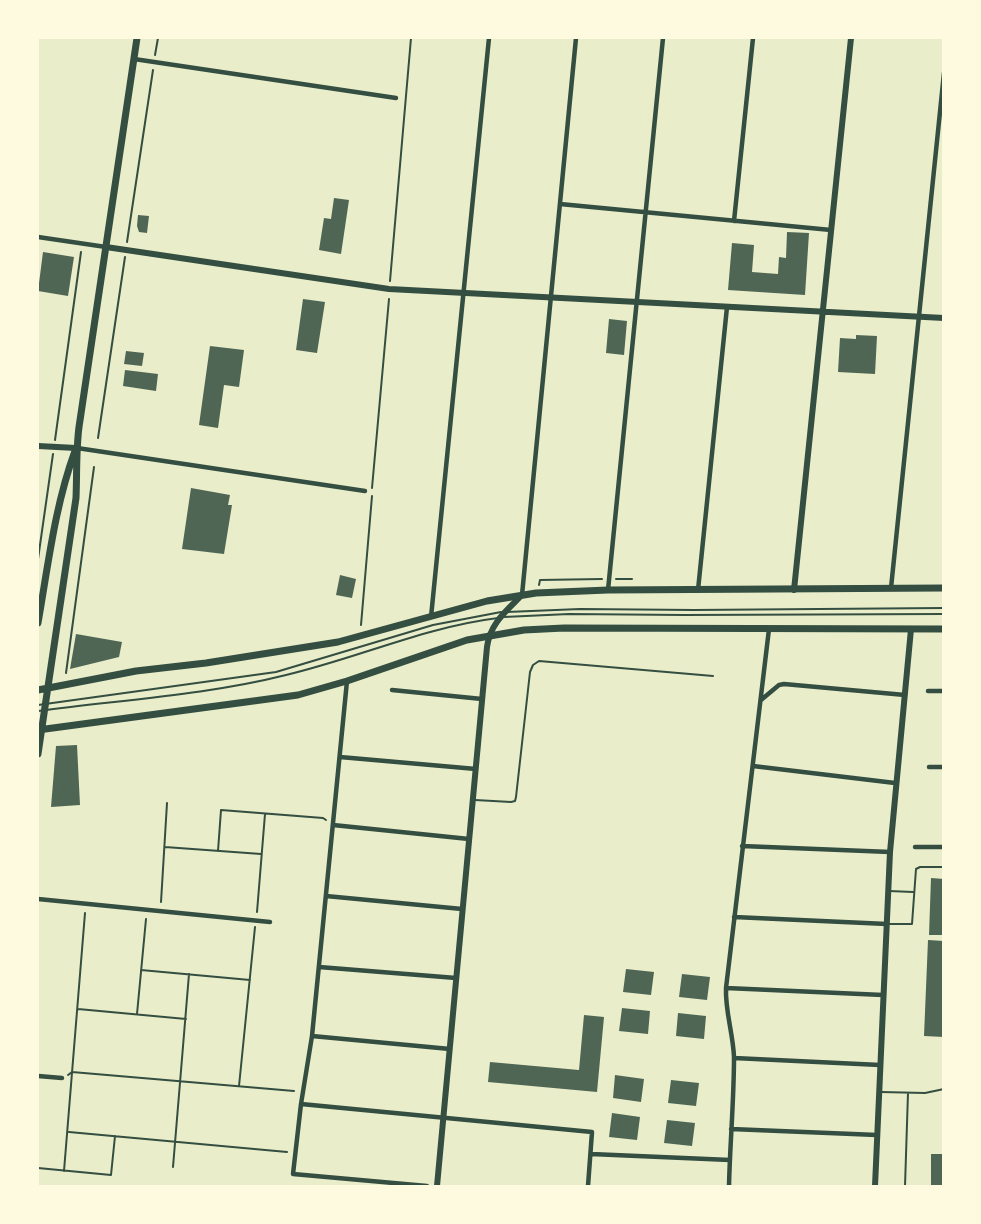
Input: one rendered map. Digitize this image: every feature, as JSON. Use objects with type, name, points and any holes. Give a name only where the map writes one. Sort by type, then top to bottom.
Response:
[{"type":"main road","points":[[38,623],[59,508],[76,448],[137,38]]},
{"type":"main road","points":[[38,754],[41,707],[48,687],[76,498],[78,466],[76,448]]},
{"type":"main road","points":[[38,690],[112,675],[267,654],[360,637],[487,601],[522,595],[609,590],[944,588]]},
{"type":"main road","points":[[40,730],[289,696],[347,681],[456,644],[524,630],[564,628],[944,629]]},
{"type":"street","points":[[431,617],[489,38]]},
{"type":"street","points":[[437,1186],[488,636],[499,618],[522,595],[576,38]]},
{"type":"street","points":[[609,590],[663,38]]},
{"type":"street","points":[[734,221],[753,38]]},
{"type":"street","points":[[794,590],[851,38]]},
{"type":"street","points":[[134,59],[396,98]]},
{"type":"street","points":[[891,588],[944,73]]},
{"type":"street","points":[[560,204],[831,230]]},
{"type":"street","points":[[38,237],[389,289],[944,318]]},
{"type":"street","points":[[698,590],[727,307]]},
{"type":"street","points":[[38,446],[76,448],[365,491]]},
{"type":"street","points":[[729,1186],[734,1058],[732,1029],[726,1004],[726,988],[769,628]]},
{"type":"street","points":[[875,1186],[890,852],[911,629]]},
{"type":"street","points":[[347,681],[312,1036],[293,1174],[427,1186]]},
{"type":"street","points":[[761,700],[779,685],[784,684],[905,695]]},
{"type":"street","points":[[392,690],[482,699]]},
{"type":"street","points":[[928,691],[944,691]]},
{"type":"street","points":[[340,757],[476,769]]},
{"type":"street","points":[[753,766],[895,783]]},
{"type":"street","points":[[929,767],[944,767]]},
{"type":"street","points":[[333,825],[469,839]]},
{"type":"street","points":[[742,846],[890,852]]},
{"type":"street","points":[[915,847],[944,848]]},
{"type":"street","points":[[326,896],[462,909]]},
{"type":"street","points":[[38,899],[270,921]]},
{"type":"street","points":[[734,917],[887,924]]},
{"type":"street","points":[[319,967],[456,978]]},
{"type":"street","points":[[726,988],[884,995]]},
{"type":"street","points":[[312,1036],[450,1049]]},
{"type":"street","points":[[734,1058],[880,1065]]},
{"type":"street","points":[[38,1076],[62,1078]]},
{"type":"street","points":[[301,1104],[592,1132],[588,1186]]},
{"type":"street","points":[[731,1129],[877,1135]]},
{"type":"street","points":[[591,1154],[730,1160]]},
{"type":"lane","points":[[41,707],[276,672],[433,625],[504,612],[580,609],[944,608]]},
{"type":"lane","points":[[41,707],[263,680],[448,627],[499,618],[569,614],[944,614]]},
{"type":"lane","points":[[472,800],[510,802],[516,797],[530,672],[533,665],[539,661],[713,676]]},
{"type":"lane","points":[[887,924],[912,924],[916,869],[944,867]]},
{"type":"lane","points":[[888,891],[913,892]]},
{"type":"lane","points":[[879,1092],[925,1093],[944,1089]]},
{"type":"lane","points":[[905,1186],[908,1093]]},
{"type":"path","points":[[98,438],[158,38]]},
{"type":"path","points":[[360,637],[411,38]]},
{"type":"path","points":[[56,431],[82,243]]},
{"type":"path","points":[[38,559],[52,465]]},
{"type":"path","points":[[66,673],[94,467]]},
{"type":"path","points":[[160,911],[167,803]]},
{"type":"path","points":[[218,851],[220,810],[323,818],[333,825]]},
{"type":"path","points":[[239,1086],[265,814]]},
{"type":"path","points":[[165,848],[262,855]]},
{"type":"path","points":[[64,1171],[86,904]]},
{"type":"path","points":[[137,1014],[147,910]]},
{"type":"path","points":[[141,970],[250,980]]},
{"type":"path","points":[[173,1167],[189,974]]},
{"type":"path","points":[[77,1009],[186,1018]]},
{"type":"path","points":[[62,1078],[72,1072],[303,1092]]},
{"type":"path","points":[[67,1132],[296,1153]]},
{"type":"path","points":[[38,1168],[111,1175],[115,1136]]},
{"type":"building","points":[[334,198],[349,200],[341,254],[319,250],[324,218],[331,219]]},
{"type":"building","points":[[138,215],[149,216],[147,233],[139,232]]},
{"type":"building","points":[[787,232],[809,233],[805,295],[728,290],[732,243],[754,245],[752,272],[778,274],[779,257],[786,258]]},
{"type":"building","points":[[43,252],[74,257],[68,296],[38,291]]},
{"type":"building","points":[[303,299],[325,302],[317,353],[296,350]]},
{"type":"building","points":[[609,319],[627,321],[624,355],[606,353]]},
{"type":"building","points":[[856,335],[877,336],[875,374],[838,372],[840,338],[856,339]]},
{"type":"building","points":[[210,346],[244,350],[239,387],[224,385],[218,428],[199,425]]},
{"type":"building","points":[[126,351],[144,353],[142,366],[124,364]]},
{"type":"building","points":[[125,370],[158,374],[156,391],[123,386]]},
{"type":"building","points":[[191,488],[230,495],[228,505],[232,505],[224,554],[182,549]]},
{"type":"building","points":[[340,575],[356,579],[352,598],[336,595]]},
{"type":"building","points":[[76,634],[122,642],[119,657],[70,669]]},
{"type":"building","points":[[77,745],[80,805],[51,807],[56,746]]},
{"type":"building","points":[[931,878],[944,879],[944,935],[929,935]]},
{"type":"building","points":[[928,940],[944,941],[944,1037],[924,1036]]},
{"type":"building","points":[[626,969],[654,972],[651,995],[623,992]]},
{"type":"building","points":[[682,974],[710,977],[707,1000],[679,997]]},
{"type":"building","points":[[622,1008],[650,1011],[648,1034],[619,1031]]},
{"type":"building","points":[[678,1013],[706,1016],[704,1039],[676,1036]]},
{"type":"building","points":[[584,1015],[604,1017],[597,1092],[488,1082],[490,1062],[579,1070]]},
{"type":"building","points":[[615,1075],[644,1079],[641,1102],[613,1098]]},
{"type":"building","points":[[671,1080],[699,1083],[696,1106],[668,1103]]},
{"type":"building","points":[[612,1113],[640,1117],[637,1140],[609,1137]]},
{"type":"building","points":[[667,1120],[695,1123],[692,1146],[664,1143]]},
{"type":"building","points":[[931,1154],[944,1154],[944,1186],[931,1186]]}]
